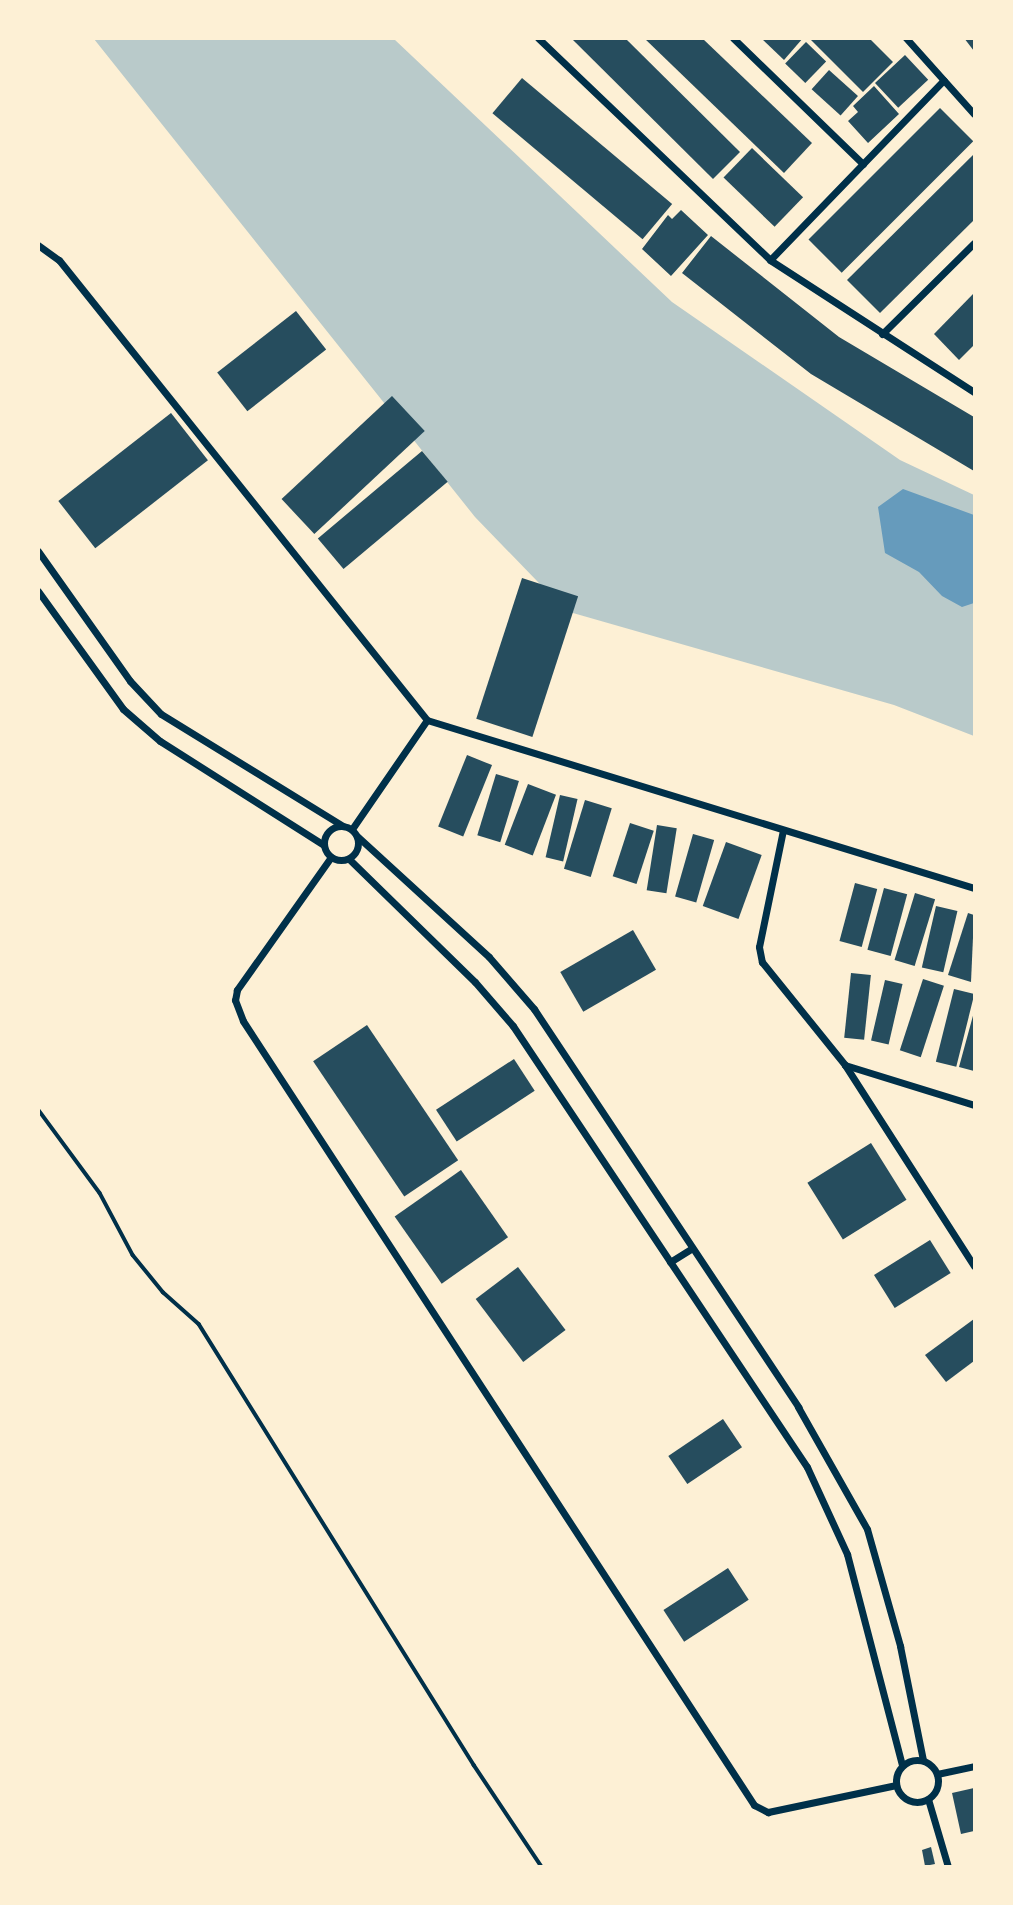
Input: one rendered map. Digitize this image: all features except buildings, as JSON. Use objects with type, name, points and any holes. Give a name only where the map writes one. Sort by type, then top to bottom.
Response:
[{"type":"street","points":[[538,38],[770,260],[975,392]]},
{"type":"street","points":[[733,38],[863,164]]},
{"type":"street","points":[[906,38],[975,114]]},
{"type":"street","points":[[770,260],[944,80]]},
{"type":"street","points":[[882,334],[975,243]]},
{"type":"street","points":[[38,244],[59,260],[426,720],[975,888]]},
{"type":"street","points":[[38,551],[122,672],[161,714],[354,832],[489,957],[534,1009],[798,1407],[867,1529],[900,1646],[923,1760],[937,1774],[938,1786],[928,1799]]},
{"type":"street","points":[[38,591],[124,709],[160,741],[324,845],[331,857]]},
{"type":"street","points":[[349,859],[357,851],[354,832],[426,720]]},
{"type":"street","points":[[324,845],[327,833],[343,826]]},
{"type":"street","points":[[783,830],[759,947],[762,962],[845,1065],[975,1266]]},
{"type":"street","points":[[331,857],[349,859],[475,982],[513,1026],[807,1467],[832,1516],[864,1605],[902,1765],[896,1785],[905,1799],[928,1799]]},
{"type":"street","points":[[331,857],[237,990],[235,1000],[243,1021],[754,1805],[768,1812],[896,1785]]},
{"type":"street","points":[[845,1065],[975,1105]]},
{"type":"street","points":[[670,1262],[692,1248]]},
{"type":"street","points":[[902,1765],[923,1760]]},
{"type":"street","points":[[937,1774],[975,1766]]},
{"type":"street","points":[[928,1799],[948,1867]]},
{"type":"path","points":[[38,1110],[100,1193],[133,1255],[163,1292],[199,1324],[474,1765],[542,1867]]},
{"type":"shaded area","points":[[94,39],[394,39],[672,302],[900,460],[974,495],[974,736],[894,705],[566,611],[475,517]]},
{"type":"water","points":[[903,489],[974,515],[974,603],[962,607],[942,596],[919,572],[885,553],[878,507]]}]
